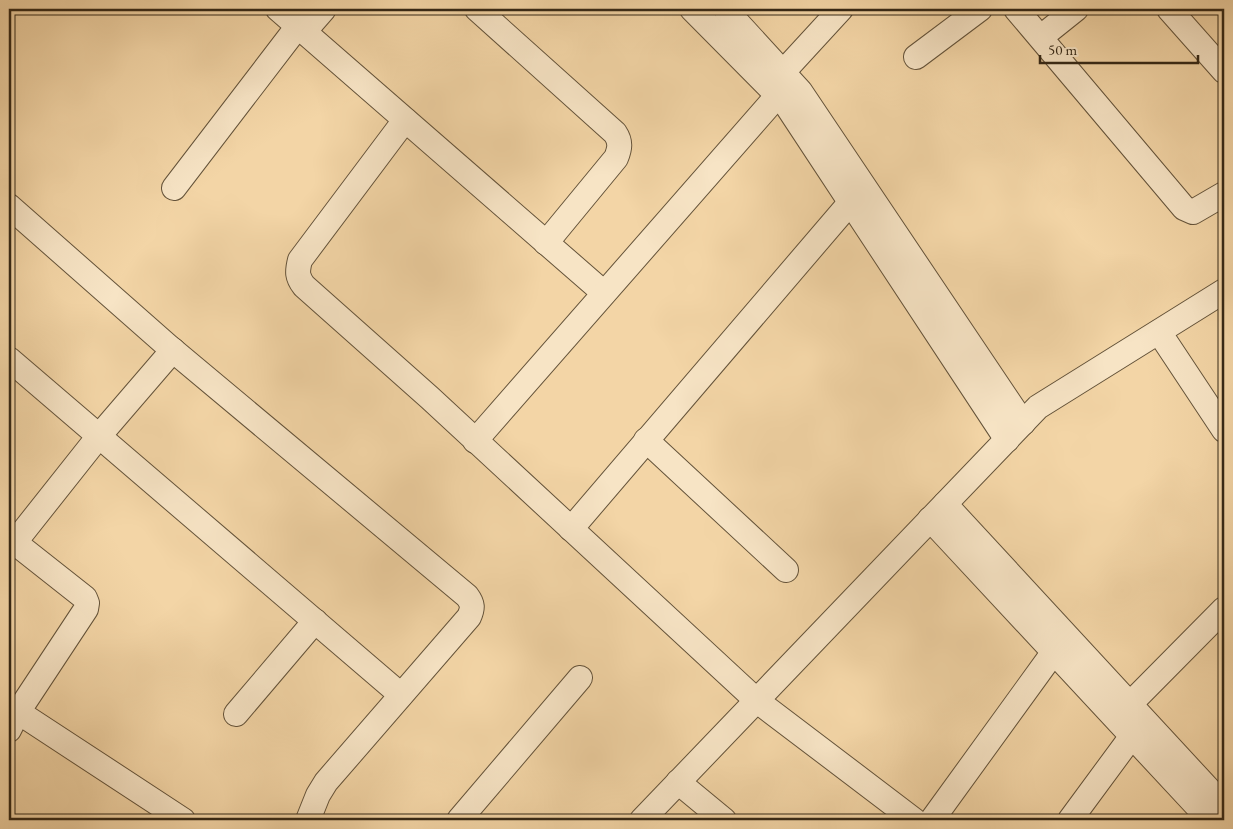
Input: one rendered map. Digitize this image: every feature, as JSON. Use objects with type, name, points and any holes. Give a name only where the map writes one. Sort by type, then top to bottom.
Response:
[{"type":"street","points":[[278,9],[604,293]]},
{"type":"street","points":[[174,188],[301,29],[324,9]]},
{"type":"street","points":[[477,9],[615,132],[619,140],[620,149],[616,158],[546,243]]},
{"type":"street","points":[[692,9],[777,84]]},
{"type":"street","points":[[725,9],[777,84],[786,103],[857,194],[1015,431]]},
{"type":"street","points":[[475,441],[604,293],[841,9]]},
{"type":"street","points":[[916,57],[980,9]]},
{"type":"street","points":[[1016,9],[1184,208],[1193,212],[1224,194]]},
{"type":"street","points":[[1041,37],[1076,9]]},
{"type":"street","points":[[1169,9],[1224,71]]},
{"type":"street","points":[[405,120],[300,260],[297,271],[299,279],[304,286],[756,700],[914,820]]},
{"type":"street","points":[[571,529],[857,194]]},
{"type":"street","points":[[9,206],[173,350],[472,602],[472,610],[469,617],[326,782],[318,795],[308,820]]},
{"type":"street","points":[[642,820],[1038,408],[1224,291]]},
{"type":"street","points":[[1159,332],[1224,430]]},
{"type":"street","points":[[173,350],[12,540],[85,598],[87,603],[83,615],[12,716],[183,820]]},
{"type":"street","points":[[9,358],[401,695]]},
{"type":"street","points":[[646,440],[786,570]]},
{"type":"street","points":[[937,511],[1053,652],[1135,720],[1210,820]]},
{"type":"street","points":[[937,511],[1135,720],[1224,806]]},
{"type":"street","points":[[1074,819],[1135,720],[1222,615]]},
{"type":"street","points":[[236,714],[315,621]]},
{"type":"street","points":[[932,820],[1053,652]]},
{"type":"street","points":[[459,820],[580,678]]},
{"type":"street","points":[[678,782],[724,820]]}]
